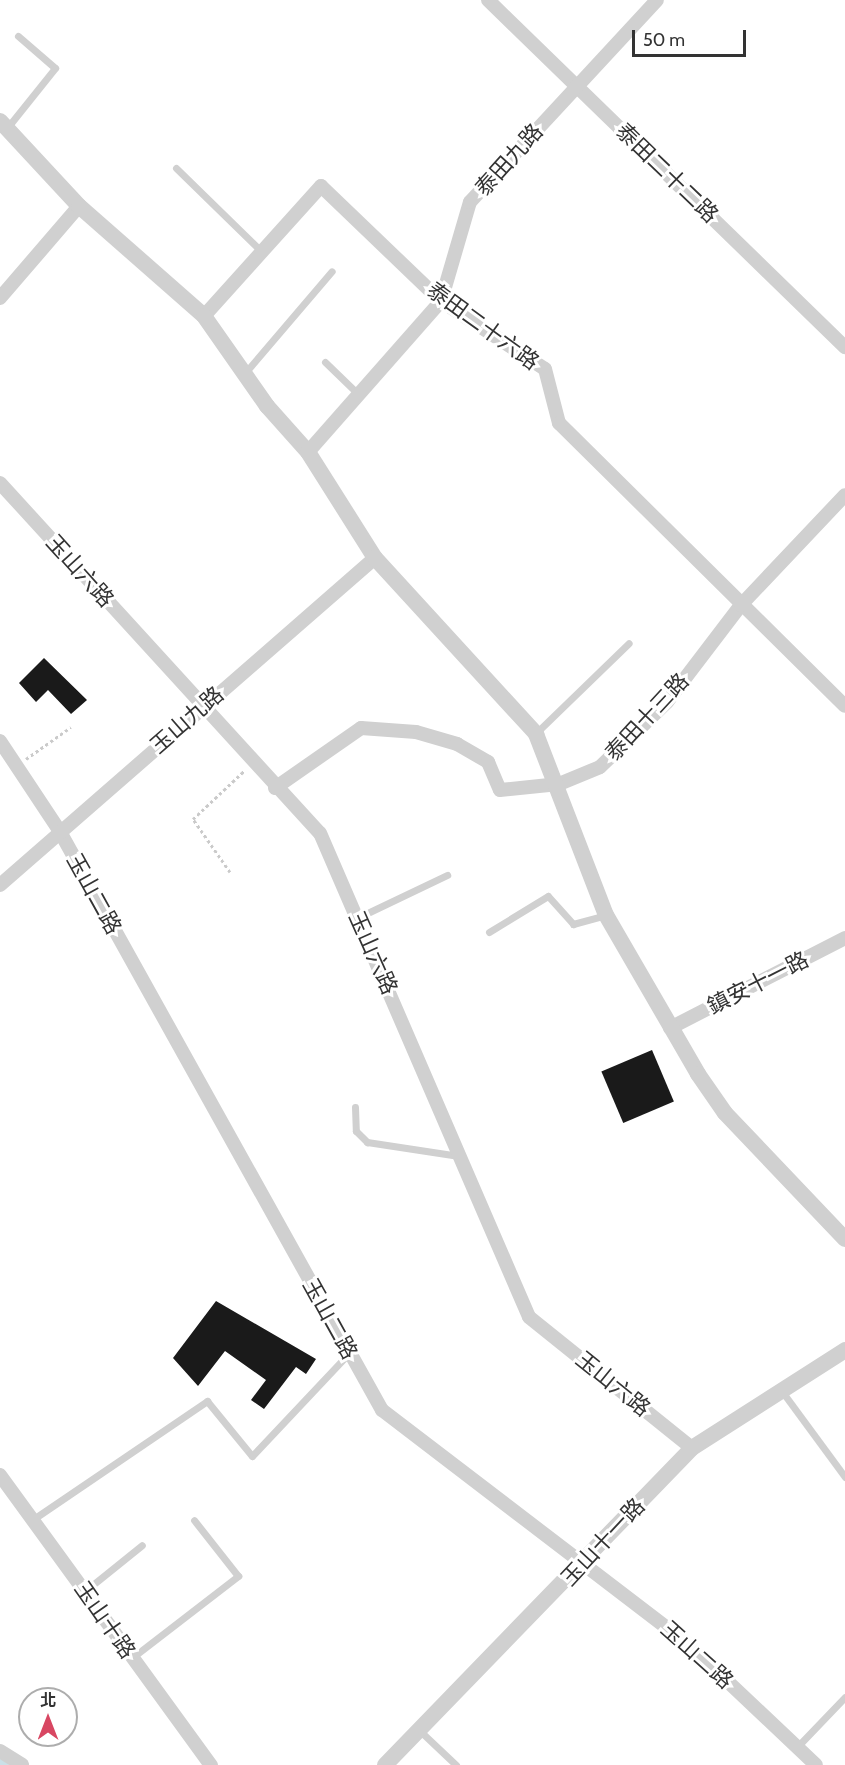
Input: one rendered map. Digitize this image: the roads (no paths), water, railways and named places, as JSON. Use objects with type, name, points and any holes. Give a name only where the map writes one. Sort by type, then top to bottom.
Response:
[{"type":"street","name":"泰田二十二路","points":[[488,0],[845,346]]},
{"type":"street","name":"泰田九路","points":[[308,452],[357,393],[441,301],[470,202],[657,0]]},
{"type":"street","points":[[4,124],[79,206],[204,316],[244,375],[308,452],[375,558],[536,734],[559,784],[606,915],[670,1028],[725,1113],[845,1239]]},
{"type":"street","name":"泰田二十六路","points":[[204,316],[260,250],[321,186],[441,301],[545,369],[559,423],[678,535],[741,605],[843,699]]},
{"type":"street","points":[[0,298],[79,206]]},
{"type":"street","name":"玉山六路","points":[[0,483],[254,762],[275,788],[320,833],[462,1157],[529,1317],[692,1448]]},
{"type":"street","name":"泰田十三路","points":[[275,788],[361,728],[416,732],[457,744],[488,762],[500,790],[559,784],[600,767],[667,702],[741,605],[845,495]]},
{"type":"street","name":"玉山九路","points":[[0,885],[59,830],[375,558]]},
{"type":"street","name":"玉山二路","points":[[0,741],[59,830],[382,1410],[688,1644],[816,1765]]},
{"type":"street","name":"鎮安十一路","points":[[670,1028],[845,938]]},
{"type":"street","name":"玉山十一路","points":[[386,1765],[585,1563],[692,1448],[845,1350]]},
{"type":"street","name":"玉山十路","points":[[0,1475],[211,1765]]},
{"type":"street","points":[[0,1751],[22,1765]]},
{"type":"lane","points":[[4,124],[55,68],[18,36]]},
{"type":"lane","points":[[176,168],[260,250]]},
{"type":"lane","points":[[244,375],[332,271]]},
{"type":"lane","points":[[325,362],[357,393]]},
{"type":"lane","points":[[536,734],[629,644]]},
{"type":"lane","points":[[357,918],[447,875]]},
{"type":"lane","points":[[489,932],[548,896],[573,924],[606,915]]},
{"type":"lane","points":[[355,1107],[357,1131],[367,1142],[462,1157]]},
{"type":"lane","points":[[32,1520],[207,1401],[252,1456],[349,1353]]},
{"type":"lane","points":[[781,1390],[845,1477]]},
{"type":"lane","points":[[132,1658],[238,1576],[194,1520]]},
{"type":"lane","points":[[85,1591],[142,1545]]},
{"type":"lane","points":[[797,1748],[845,1697]]},
{"type":"lane","points":[[419,1730],[456,1765]]}]
